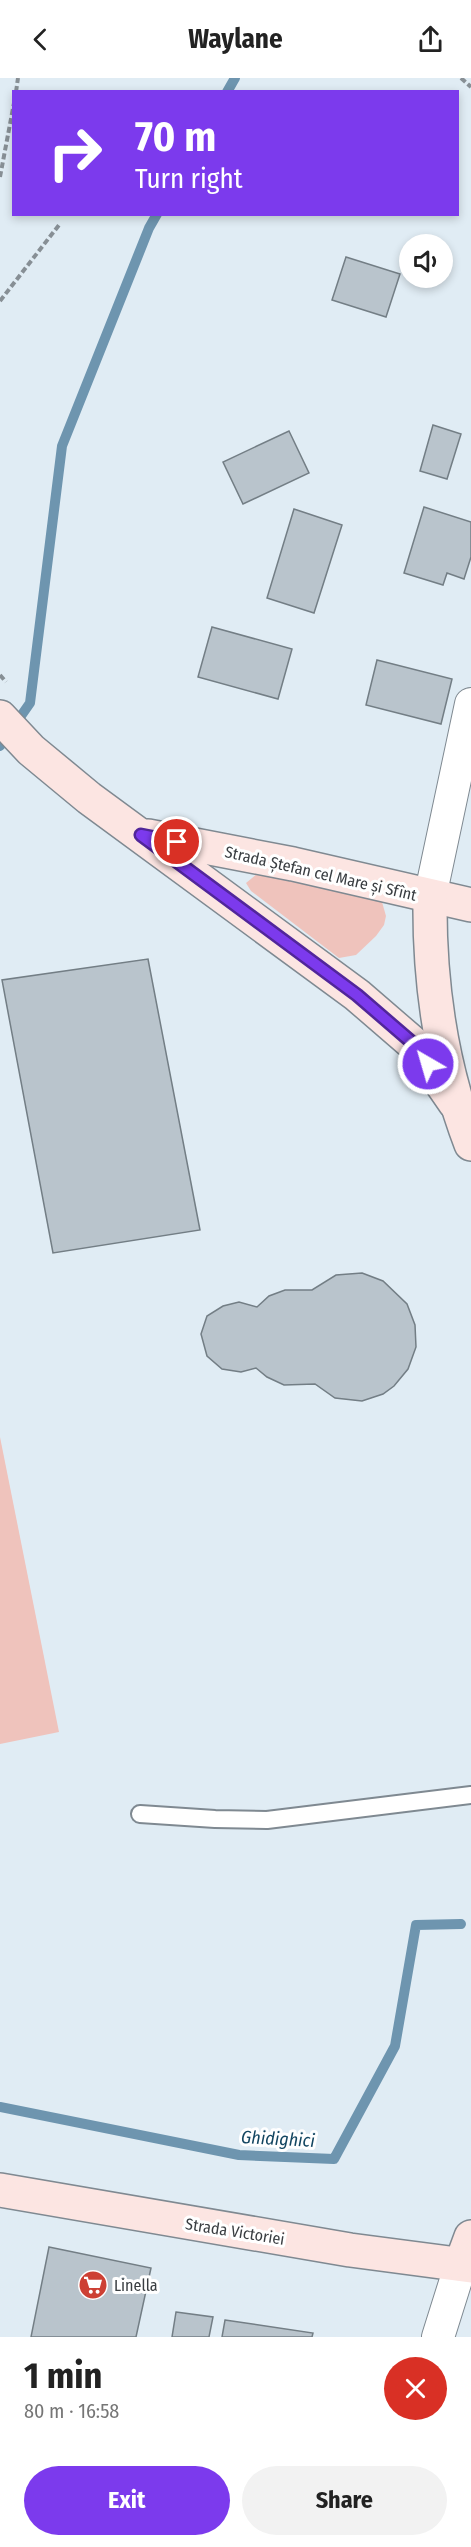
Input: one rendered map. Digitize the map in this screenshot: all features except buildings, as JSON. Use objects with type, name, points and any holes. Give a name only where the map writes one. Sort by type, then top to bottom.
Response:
[{"type":"street","points":[[430,897],[471,704]]},
{"type":"street","points":[[0,717],[31,750],[89,798],[357,995],[415,1045],[455,1103]]},
{"type":"street","name":"Strada Ștefan cel Mare și Sfînt","points":[[141,835],[293,864],[471,905]]},
{"type":"street","name":"Strada Ștefan cel Mare și Sfînt","points":[[430,897],[430,960],[455,1103],[471,1144]]},
{"type":"street","name":"Strada Victoriei","points":[[0,2190],[350,2250],[468,2256]]},
{"type":"street","points":[[438,2337],[468,2256]]},
{"type":"lane","points":[[140,1814],[267,1820],[471,1795]]},
{"type":"path","points":[[460,78],[471,87]]},
{"type":"path","points":[[0,177],[12,114]]},
{"type":"path","points":[[0,302],[59,225]]},
{"type":"shaded area","points":[[258,873],[367,896],[382,902],[386,916],[384,925],[356,955],[339,958],[251,891],[246,883]]},
{"type":"shaded area","points":[[0,1437],[59,1732],[0,1744]]},
{"type":"waterway","points":[[228,90],[235,78]]},
{"type":"waterway","points":[[0,746],[30,703],[62,446],[149,228],[156,216]]},
{"type":"waterway","name":"Ghidighici","points":[[0,2107],[239,2155],[334,2159],[395,2046],[416,1925],[461,1924]]},
{"type":"place","name":"Linella","points":[[93,2285]]},
{"type":"route","points":[[177,842],[141,835],[357,995],[415,1045],[428,1064]]}]
